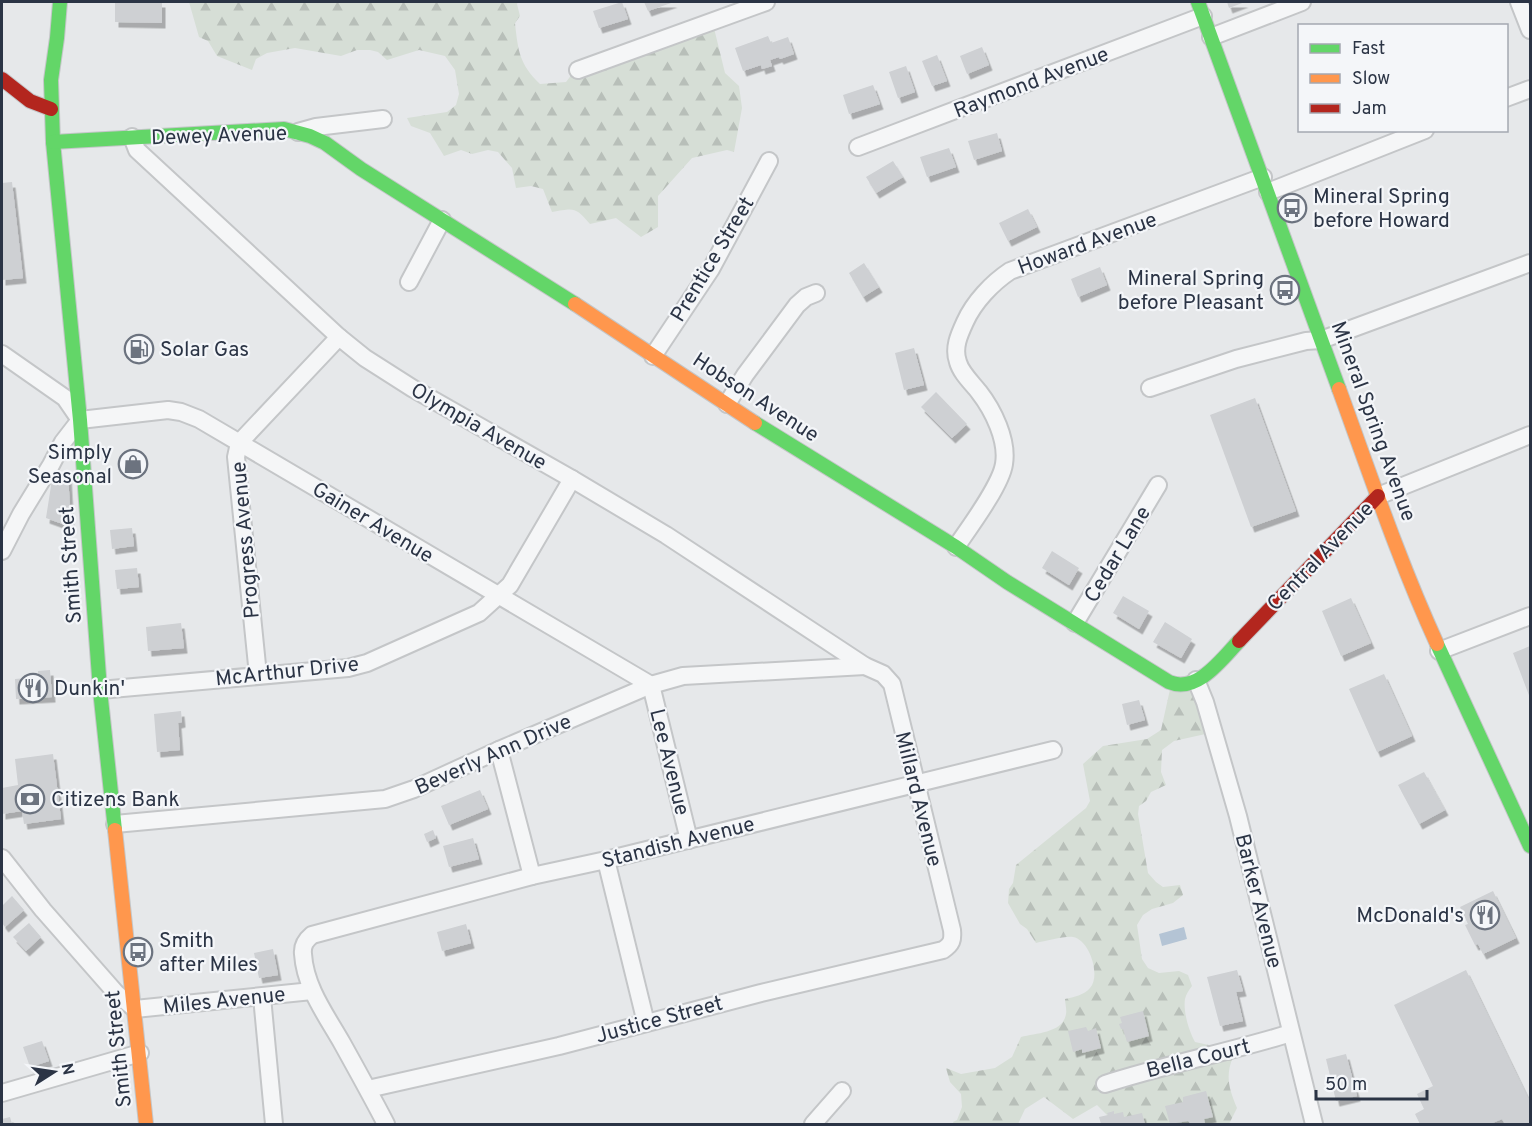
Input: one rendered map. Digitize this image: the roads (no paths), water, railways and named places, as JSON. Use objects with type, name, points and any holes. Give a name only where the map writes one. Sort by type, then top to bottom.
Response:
[{"type":"main road","name":"Smith Street","points":[[60,2],[51,80],[53,142],[80,420],[100,690],[146,1125]]},
{"type":"main road","name":"Mineral Spring Avenue","points":[[1200,9],[1378,496],[1424,615],[1530,846]]},
{"type":"main road","points":[[2,80],[35,105],[51,109]]},
{"type":"main road","name":"Dewey Avenue","points":[[53,142],[284,129],[298,132]]},
{"type":"main road","name":"Hobson Avenue","points":[[298,132],[325,143],[361,169],[572,302],[758,425],[1169,682],[1178,685],[1196,680]]},
{"type":"main road","name":"Central Avenue","points":[[1196,680],[1223,657],[1378,496]]},
{"type":"street","points":[[578,70],[766,2]]},
{"type":"street","points":[[1211,37],[1302,2]]},
{"type":"street","points":[[1520,2],[1530,30]]},
{"type":"street","name":"Raymond Avenue","points":[[858,147],[1200,9]]},
{"type":"street","points":[[1508,97],[1530,88]]},
{"type":"street","name":"Dewey Avenue","points":[[298,132],[316,127],[383,119]]},
{"type":"street","name":"Howard Avenue","points":[[956,548],[986,502],[999,479],[1004,464],[996,418],[986,400],[962,370],[956,351],[957,342],[968,316],[997,280],[1010,271],[1419,132]]},
{"type":"street","name":"Olympia Avenue","points":[[132,137],[137,150],[339,337],[365,358],[412,388],[666,535],[865,666]]},
{"type":"street","name":"Prentice Street","points":[[653,356],[711,269],[769,161]]},
{"type":"street","points":[[409,282],[442,220]]},
{"type":"street","points":[[1150,388],[1236,359],[1306,341],[1321,340],[1530,263]]},
{"type":"street","points":[[727,404],[745,375],[797,305],[806,297],[816,293]]},
{"type":"street","name":"Progress Avenue","points":[[258,675],[236,457],[239,443],[339,337]]},
{"type":"street","points":[[2,354],[65,398],[80,420],[63,442],[2,551]]},
{"type":"street","name":"Gainer Avenue","points":[[80,420],[168,410],[200,419],[651,685]]},
{"type":"street","name":"Central Avenue","points":[[1378,496],[1530,435]]},
{"type":"street","name":"McArthur Drive","points":[[100,690],[357,667],[479,613],[510,585],[572,479]]},
{"type":"street","name":"Cedar Lane","points":[[1075,623],[1158,484]]},
{"type":"street","points":[[1439,651],[1530,616]]},
{"type":"street","name":"Beverly Ann Drive","points":[[115,824],[385,799],[414,789],[651,685],[683,676],[865,666]]},
{"type":"street","name":"Millard Avenue","points":[[865,666],[883,674],[892,684],[952,930],[953,940],[949,946]]},
{"type":"street","name":"Barker Avenue","points":[[1196,680],[1205,702],[1238,816],[1314,1125]]},
{"type":"street","name":"Lee Avenue","points":[[651,685],[689,840]]},
{"type":"street","points":[[499,750],[532,876]]},
{"type":"street","name":"Standish Avenue","points":[[312,991],[306,972],[303,946],[312,934],[532,876],[689,840],[1053,750]]},
{"type":"street","points":[[2,858],[50,918],[116,993],[135,1009]]},
{"type":"street","points":[[606,860],[646,1023]]},
{"type":"street","name":"Justice Street","points":[[368,1089],[559,1046],[772,990],[943,950],[949,946]]},
{"type":"street","points":[[312,991],[386,1125]]},
{"type":"street","name":"Miles Avenue","points":[[135,1009],[312,991]]},
{"type":"street","points":[[262,997],[274,1125]]},
{"type":"street","name":"Bella Court","points":[[1105,1084],[1143,1071],[1291,1033]]},
{"type":"street","points":[[2,1093],[140,1053]]},
{"type":"street","points":[[813,1125],[842,1091]]},
{"type":"water","points":[[1184,927],[1187,939],[1162,946],[1159,934]]},
{"type":"place","name":"Mineral Spring before Howard","points":[[1292,208]]},
{"type":"place","name":"Mineral Spring before Pleasant","points":[[1285,290]]},
{"type":"place","name":"Solar Gas","points":[[139,349]]},
{"type":"place","name":"Simply Seasonal","points":[[133,464]]},
{"type":"place","name":"Dunkin'","points":[[33,688]]},
{"type":"place","name":"Citizens Bank","points":[[30,799]]},
{"type":"place","name":"McDonald's","points":[[1485,915]]},
{"type":"place","name":"Smith after Miles","points":[[138,952]]}]
